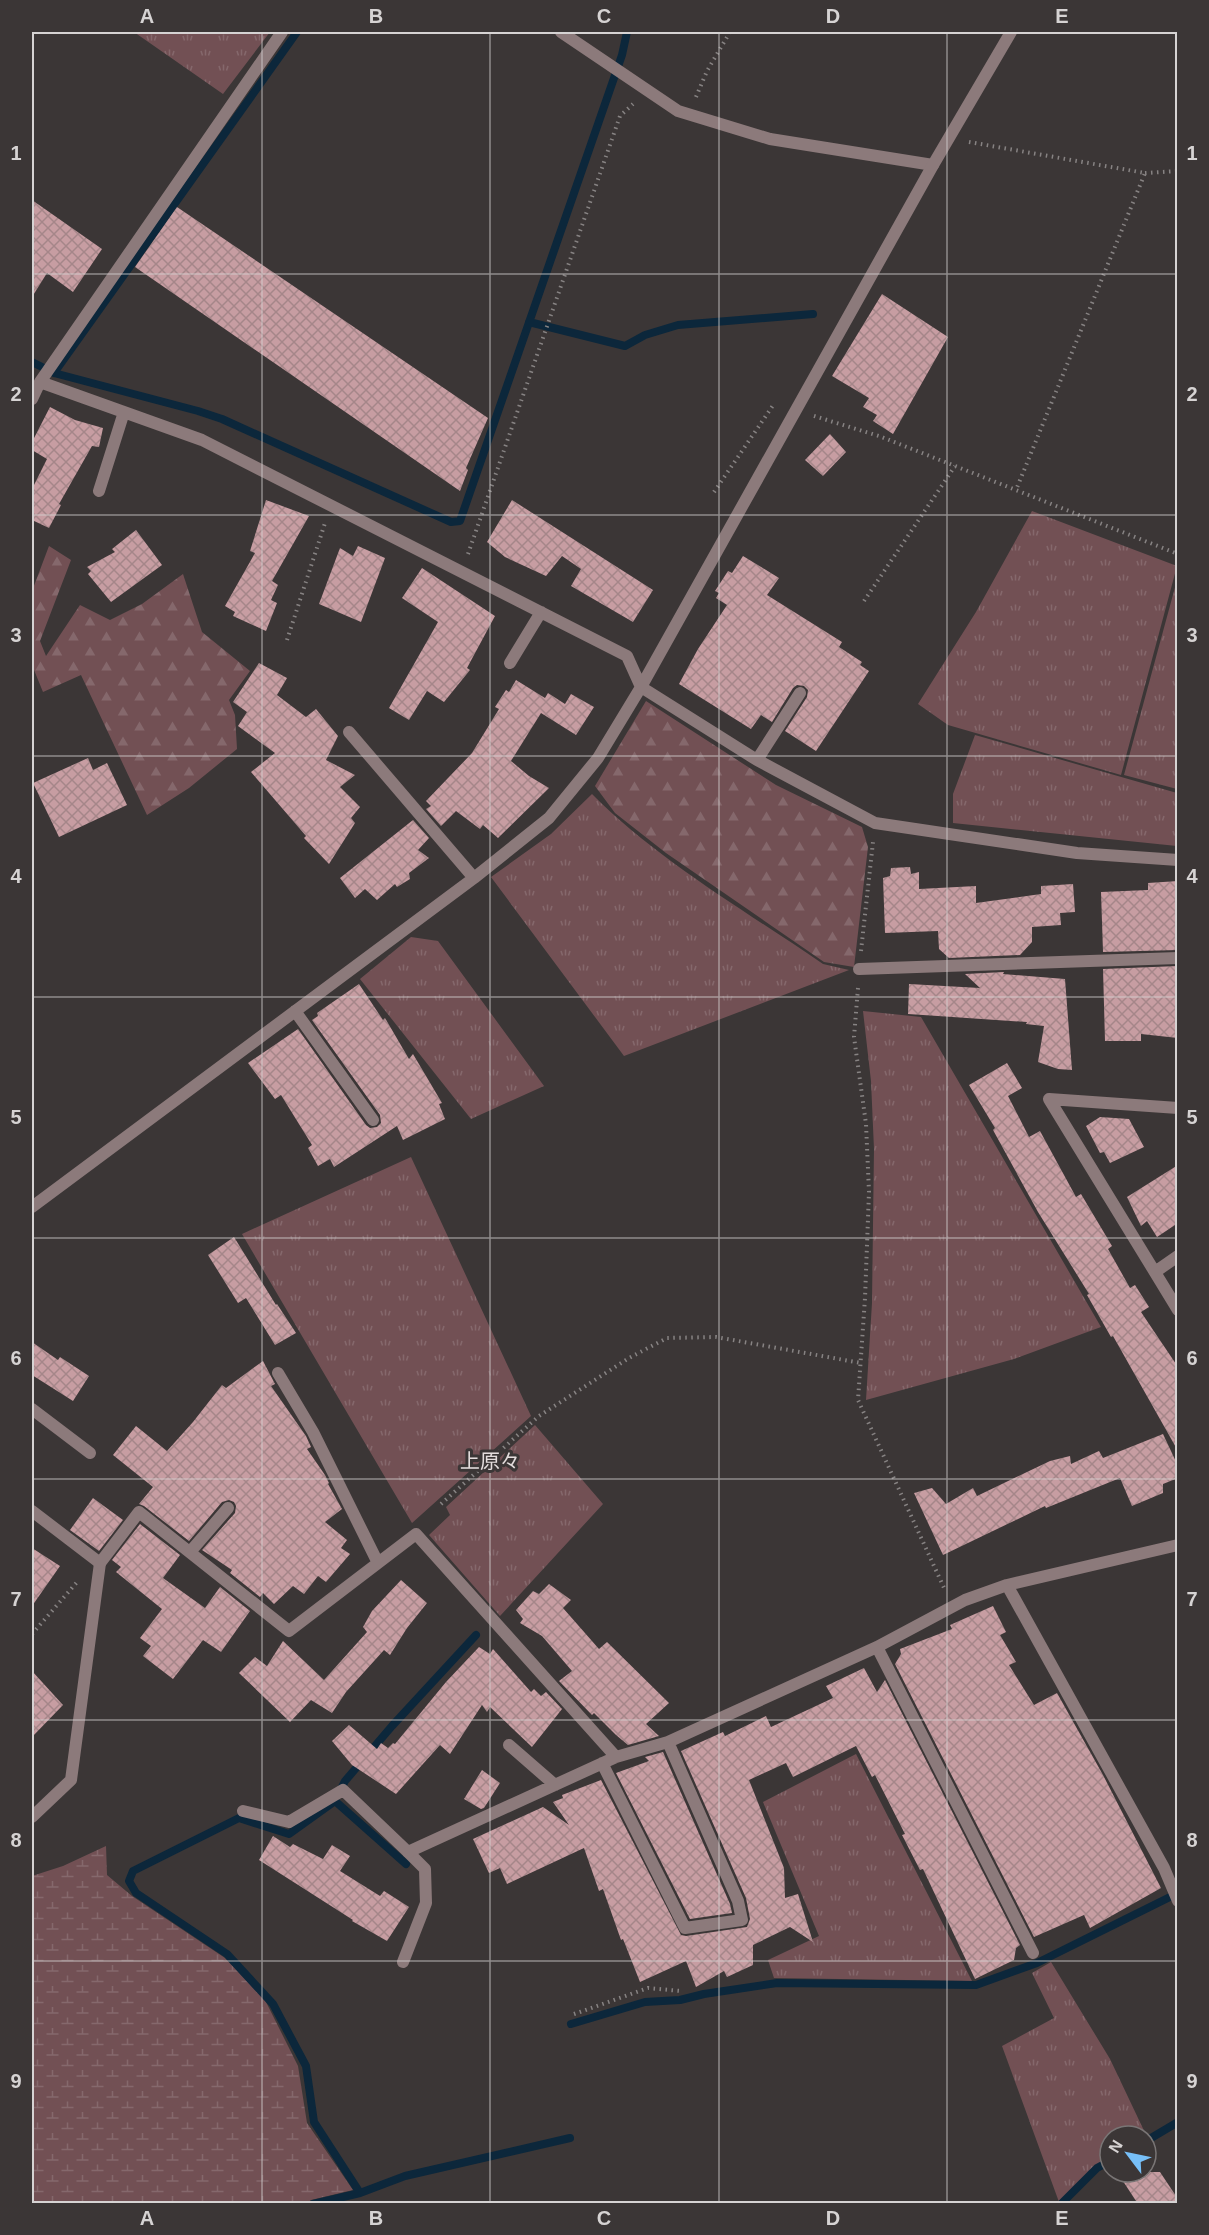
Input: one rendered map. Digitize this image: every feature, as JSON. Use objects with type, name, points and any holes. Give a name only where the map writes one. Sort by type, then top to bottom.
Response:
[{"type":"street","points":[[32,399],[40,382],[282,32]]},
{"type":"street","points":[[561,32],[678,111],[770,139],[933,165]]},
{"type":"street","points":[[32,1207],[474,878],[549,818],[598,758],[641,687],[933,165],[1011,32]]},
{"type":"street","points":[[40,382],[202,440],[627,656],[641,687],[757,760],[875,823],[1077,853],[1178,860]]},
{"type":"street","points":[[99,491],[124,412]]},
{"type":"street","points":[[510,663],[541,612]]},
{"type":"street","points":[[757,760],[800,693]]},
{"type":"street","points":[[349,732],[474,878]]},
{"type":"street","points":[[859,969],[1178,958]]},
{"type":"street","points":[[295,1011],[373,1120]]},
{"type":"street","points":[[1178,1108],[1049,1099],[1178,1310]]},
{"type":"street","points":[[1155,1272],[1178,1256]]},
{"type":"street","points":[[278,1373],[313,1432],[378,1563]]},
{"type":"street","points":[[32,1409],[90,1453]]},
{"type":"street","points":[[189,1552],[228,1508]]},
{"type":"street","points":[[32,1510],[98,1562]]},
{"type":"street","points":[[32,1817],[71,1780],[98,1562],[139,1512],[289,1631],[416,1534],[616,1757]]},
{"type":"street","points":[[408,1851],[616,1757],[668,1742],[877,1647],[952,1606],[1007,1585],[1178,1545]]},
{"type":"street","points":[[1007,1585],[1164,1868],[1178,1901]]},
{"type":"street","points":[[877,1647],[1033,1953]]},
{"type":"street","points":[[602,1763],[686,1928],[742,1920],[738,1901],[668,1742]]},
{"type":"street","points":[[509,1745],[555,1785]]},
{"type":"street","points":[[243,1811],[289,1822],[343,1790],[408,1851],[424,1869],[426,1903],[403,1962]]},
{"type":"path","points":[[690,115],[707,70],[730,32]]},
{"type":"path","points":[[462,572],[620,116],[647,90]]},
{"type":"path","points":[[948,139],[1145,173],[1178,171]]},
{"type":"path","points":[[1016,490],[1145,173]]},
{"type":"path","points":[[714,492],[778,399]]},
{"type":"path","points":[[796,411],[879,436],[1178,554]]},
{"type":"path","points":[[864,601],[955,466]]},
{"type":"path","points":[[287,640],[331,506]]},
{"type":"path","points":[[875,823],[854,1037],[866,1124],[869,1192],[858,1400],[952,1606]]},
{"type":"path","points":[[441,1504],[539,1416],[629,1358],[667,1338],[716,1337],[861,1363]]},
{"type":"path","points":[[32,1634],[98,1562]]},
{"type":"path","points":[[574,2014],[648,1988],[681,1991]]},
{"type":"green space","points":[[134,32],[270,32],[223,94]]},
{"type":"green space","points":[[1032,511],[1177,566],[1121,775],[948,725],[918,704],[976,612]]},
{"type":"green space","points":[[49,546],[71,560],[40,641],[46,656],[80,605],[110,620],[142,604],[183,574],[202,632],[250,671],[229,700],[235,715],[237,749],[189,788],[147,815],[81,675],[43,692],[32,665],[32,591]]},
{"type":"green space","points":[[1177,580],[1178,789],[1124,775]]},
{"type":"green space","points":[[646,701],[776,785],[862,827],[868,847],[854,967],[824,962],[666,853],[615,813],[595,786]]},
{"type":"green space","points":[[975,735],[1177,793],[1177,846],[953,823],[953,794]]},
{"type":"green space","points":[[592,794],[645,841],[703,884],[823,964],[849,970],[624,1056],[491,877],[551,834]]},
{"type":"green space","points":[[411,937],[438,941],[544,1086],[471,1119],[360,979]]},
{"type":"green space","points":[[863,1011],[921,1017],[1101,1327],[1014,1359],[866,1400],[872,1303],[874,1149],[871,1081]]},
{"type":"green space","points":[[411,1157],[531,1416],[412,1523],[242,1234]]},
{"type":"green space","points":[[535,1425],[603,1504],[500,1616],[429,1535],[450,1515],[446,1507]]},
{"type":"green space","points":[[856,1754],[972,1981],[774,1978],[768,1960],[819,1936],[763,1802]]},
{"type":"green space","points":[[106,1846],[107,1875],[132,1896],[225,1958],[265,2000],[298,2066],[307,2123],[353,2190],[311,2200],[306,2204],[32,2203],[32,1876],[63,1866]]},
{"type":"green space","points":[[1051,1962],[1110,2059],[1141,2124],[1098,2124],[1098,2166],[1059,2202],[1002,2046],[1054,2018],[1032,1973]]},
{"type":"building","points":[[32,200],[102,249],[73,292],[47,273],[32,297]]},
{"type":"building","points":[[177,207],[488,418],[466,468],[468,470],[460,491],[135,267]]},
{"type":"building","points":[[882,294],[948,337],[893,434],[873,421],[877,415],[863,407],[869,398],[832,376]]},
{"type":"building","points":[[50,407],[75,420],[103,428],[99,447],[92,446],[59,504],[61,505],[49,528],[32,520],[32,489],[47,459],[32,450],[32,442]]},
{"type":"building","points":[[830,434],[846,452],[823,476],[805,460]]},
{"type":"building","points":[[266,500],[309,516],[272,581],[278,585],[271,600],[277,603],[266,631],[233,616],[235,612],[225,606],[255,553],[250,551]]},
{"type":"building","points":[[512,500],[653,590],[633,622],[571,586],[581,569],[562,556],[546,576],[505,557],[487,542]]},
{"type":"building","points":[[136,530],[162,565],[111,602],[88,574],[91,571],[87,567],[115,552],[112,549]]},
{"type":"building","points":[[358,546],[385,558],[361,622],[319,604],[340,548],[353,556]]},
{"type":"building","points":[[743,556],[779,578],[767,595],[842,642],[839,647],[862,662],[860,665],[869,671],[816,751],[785,731],[807,697],[808,690],[804,686],[797,685],[793,688],[772,722],[761,715],[751,729],[679,684],[698,649],[727,605],[716,598],[719,593],[715,591],[728,571],[732,573]]},
{"type":"building","points":[[422,568],[495,616],[467,668],[470,670],[444,702],[427,691],[409,720],[389,708],[438,622],[402,598]]},
{"type":"building","points":[[259,663],[287,678],[277,695],[306,717],[316,709],[338,736],[326,760],[355,775],[340,787],[360,807],[351,818],[355,823],[329,864],[304,838],[306,836],[251,772],[275,753],[238,726],[247,712],[233,702]]},
{"type":"building","points":[[516,680],[545,698],[548,693],[565,704],[571,694],[594,707],[576,735],[541,713],[511,761],[529,776],[549,788],[498,838],[483,825],[480,829],[456,811],[441,826],[426,809],[431,806],[426,801],[472,753],[499,709],[495,707],[506,690],[509,692]]},
{"type":"building","points":[[88,758],[93,770],[107,763],[127,805],[59,837],[33,783]]},
{"type":"building","points":[[413,820],[429,838],[418,850],[429,858],[409,873],[410,879],[397,887],[395,884],[377,900],[365,889],[355,898],[340,878]]},
{"type":"building","points":[[910,867],[911,874],[919,872],[919,889],[976,886],[976,903],[1041,894],[1041,886],[1073,884],[1075,912],[1060,913],[1061,925],[1032,927],[1032,942],[1020,955],[949,958],[939,949],[938,931],[885,933],[883,878],[890,876],[891,868]]},
{"type":"building","points":[[1178,881],[1178,950],[1103,952],[1101,892],[1148,890],[1148,883]]},
{"type":"building","points":[[1178,966],[1178,1038],[1141,1034],[1141,1041],[1105,1041],[1103,969]]},
{"type":"building","points":[[1004,972],[1003,974],[1065,979],[1072,1070],[1058,1069],[1038,1062],[1044,1026],[1026,1024],[1027,1022],[908,1014],[909,984],[980,988],[965,974]]},
{"type":"building","points":[[359,984],[383,1020],[385,1018],[409,1059],[413,1054],[442,1103],[439,1104],[445,1119],[403,1140],[397,1126],[334,1167],[330,1159],[318,1166],[308,1148],[312,1145],[281,1095],[275,1099],[248,1063],[298,1029],[366,1125],[370,1128],[377,1127],[381,1123],[380,1115],[312,1020],[318,1016],[317,1013]]},
{"type":"building","points":[[1007,1063],[1022,1088],[1008,1096],[1029,1137],[1040,1131],[1076,1197],[1081,1194],[1112,1246],[1108,1249],[1130,1288],[1135,1285],[1149,1307],[1141,1312],[1178,1367],[1178,1451],[1087,1295],[1089,1294],[1038,1212],[993,1130],[995,1128],[969,1085]]},
{"type":"building","points":[[1100,1117],[1129,1119],[1144,1147],[1110,1163],[1104,1152],[1100,1153],[1086,1126]]},
{"type":"building","points":[[1178,1165],[1178,1223],[1157,1237],[1147,1221],[1141,1226],[1127,1197]]},
{"type":"building","points":[[234,1237],[296,1333],[275,1345],[246,1298],[238,1303],[208,1255]]},
{"type":"building","points":[[32,1342],[58,1360],[60,1357],[89,1376],[73,1401],[32,1375]]},
{"type":"building","points":[[263,1361],[275,1384],[271,1386],[306,1436],[311,1447],[307,1449],[325,1475],[342,1509],[325,1522],[347,1540],[341,1548],[350,1554],[326,1582],[318,1576],[304,1594],[293,1586],[274,1604],[263,1593],[260,1597],[230,1573],[232,1570],[202,1550],[235,1513],[234,1502],[229,1500],[222,1502],[189,1541],[139,1504],[153,1487],[113,1455],[136,1426],[167,1451],[222,1385],[226,1388]]},
{"type":"building","points":[[1163,1434],[1178,1466],[1178,1478],[1163,1484],[1163,1493],[1132,1506],[1120,1478],[1046,1508],[1045,1506],[943,1555],[914,1493],[932,1488],[946,1504],[973,1488],[977,1496],[1050,1461],[1070,1456],[1071,1464],[1099,1451],[1103,1458]]},
{"type":"building","points":[[93,1498],[123,1520],[99,1551],[70,1530]]},
{"type":"building","points":[[140,1524],[180,1555],[163,1578],[205,1608],[220,1587],[250,1611],[221,1652],[203,1640],[173,1679],[143,1656],[151,1646],[140,1638],[162,1609],[116,1572],[121,1567],[112,1560]]},
{"type":"building","points":[[32,1548],[60,1566],[32,1606]]},
{"type":"building","points":[[401,1580],[427,1603],[407,1628],[390,1655],[384,1650],[346,1692],[332,1713],[311,1700],[290,1722],[239,1673],[255,1657],[267,1666],[283,1641],[324,1680],[367,1632],[363,1627],[372,1611]]},
{"type":"building","points":[[549,1584],[571,1600],[563,1608],[599,1649],[607,1642],[669,1703],[646,1724],[659,1736],[628,1745],[594,1713],[592,1715],[559,1681],[572,1671],[542,1636],[520,1623],[523,1619],[516,1610],[533,1591],[539,1594]]},
{"type":"building","points":[[993,1606],[1006,1632],[1000,1635],[1016,1662],[1009,1665],[1034,1705],[1057,1693],[1103,1775],[1161,1888],[1090,1928],[1084,1915],[1034,1937],[895,1664],[901,1654],[900,1649],[952,1629],[950,1625]]},
{"type":"building","points":[[479,1647],[490,1654],[493,1649],[531,1692],[534,1689],[541,1696],[546,1692],[562,1709],[532,1747],[490,1707],[487,1712],[482,1705],[450,1754],[440,1745],[396,1794],[352,1765],[332,1741],[349,1725],[377,1749],[381,1743],[388,1748],[393,1743],[395,1744],[446,1682]]},
{"type":"building","points":[[864,1668],[877,1692],[885,1680],[1020,1945],[1016,1948],[1014,1960],[975,1979],[923,1869],[920,1870],[902,1835],[905,1834],[875,1775],[872,1777],[856,1746],[793,1777],[786,1763],[749,1780],[784,1868],[785,1898],[798,1894],[813,1942],[790,1927],[753,1945],[753,1965],[727,1977],[724,1971],[696,1987],[686,1961],[640,1982],[623,1939],[621,1940],[603,1889],[599,1891],[584,1848],[507,1884],[500,1868],[489,1873],[473,1839],[543,1807],[569,1825],[553,1802],[563,1798],[562,1795],[601,1780],[681,1935],[747,1927],[750,1919],[746,1898],[681,1751],[723,1732],[725,1736],[766,1716],[771,1727],[833,1698],[826,1686]]},
{"type":"building","points":[[32,1671],[63,1705],[32,1737]]},
{"type":"building","points":[[663,1752],[732,1913],[690,1919],[616,1773],[649,1761],[645,1757]]},
{"type":"building","points":[[482,1770],[500,1783],[484,1808],[481,1809],[464,1799]]},
{"type":"building","points":[[273,1836],[290,1847],[293,1844],[323,1859],[332,1845],[350,1856],[340,1871],[380,1896],[384,1891],[409,1907],[387,1941],[352,1921],[259,1860]]},
{"type":"building","points":[[1158,2172],[1178,2199],[1178,2204],[1138,2204],[1125,2184],[1158,2184]]},
{"type":"waterway","points":[[54,373],[297,32]]},
{"type":"waterway","points":[[32,362],[54,373],[222,419],[451,522],[460,521],[622,55],[627,32]]},
{"type":"waterway","points":[[529,322],[625,346],[645,335],[678,325],[813,314]]},
{"type":"waterway","points":[[339,1793],[345,1781],[392,1726],[476,1635]]},
{"type":"waterway","points":[[360,2193],[314,2122],[306,2066],[273,2004],[227,1954],[136,1893],[129,1881],[133,1871],[239,1818],[289,1834],[335,1801],[406,1864]]},
{"type":"waterway","points":[[571,2024],[645,2002],[680,2000],[777,1983],[976,1985],[1037,1963],[1178,1893]]},
{"type":"waterway","points":[[1158,2134],[1178,2122]]},
{"type":"waterway","points":[[313,2204],[360,2193],[405,2176],[570,2138]]},
{"type":"waterway","points":[[1061,2204],[1098,2167]]},
{"type":"district","name":"上原々","points":[[490,1461]]}]
